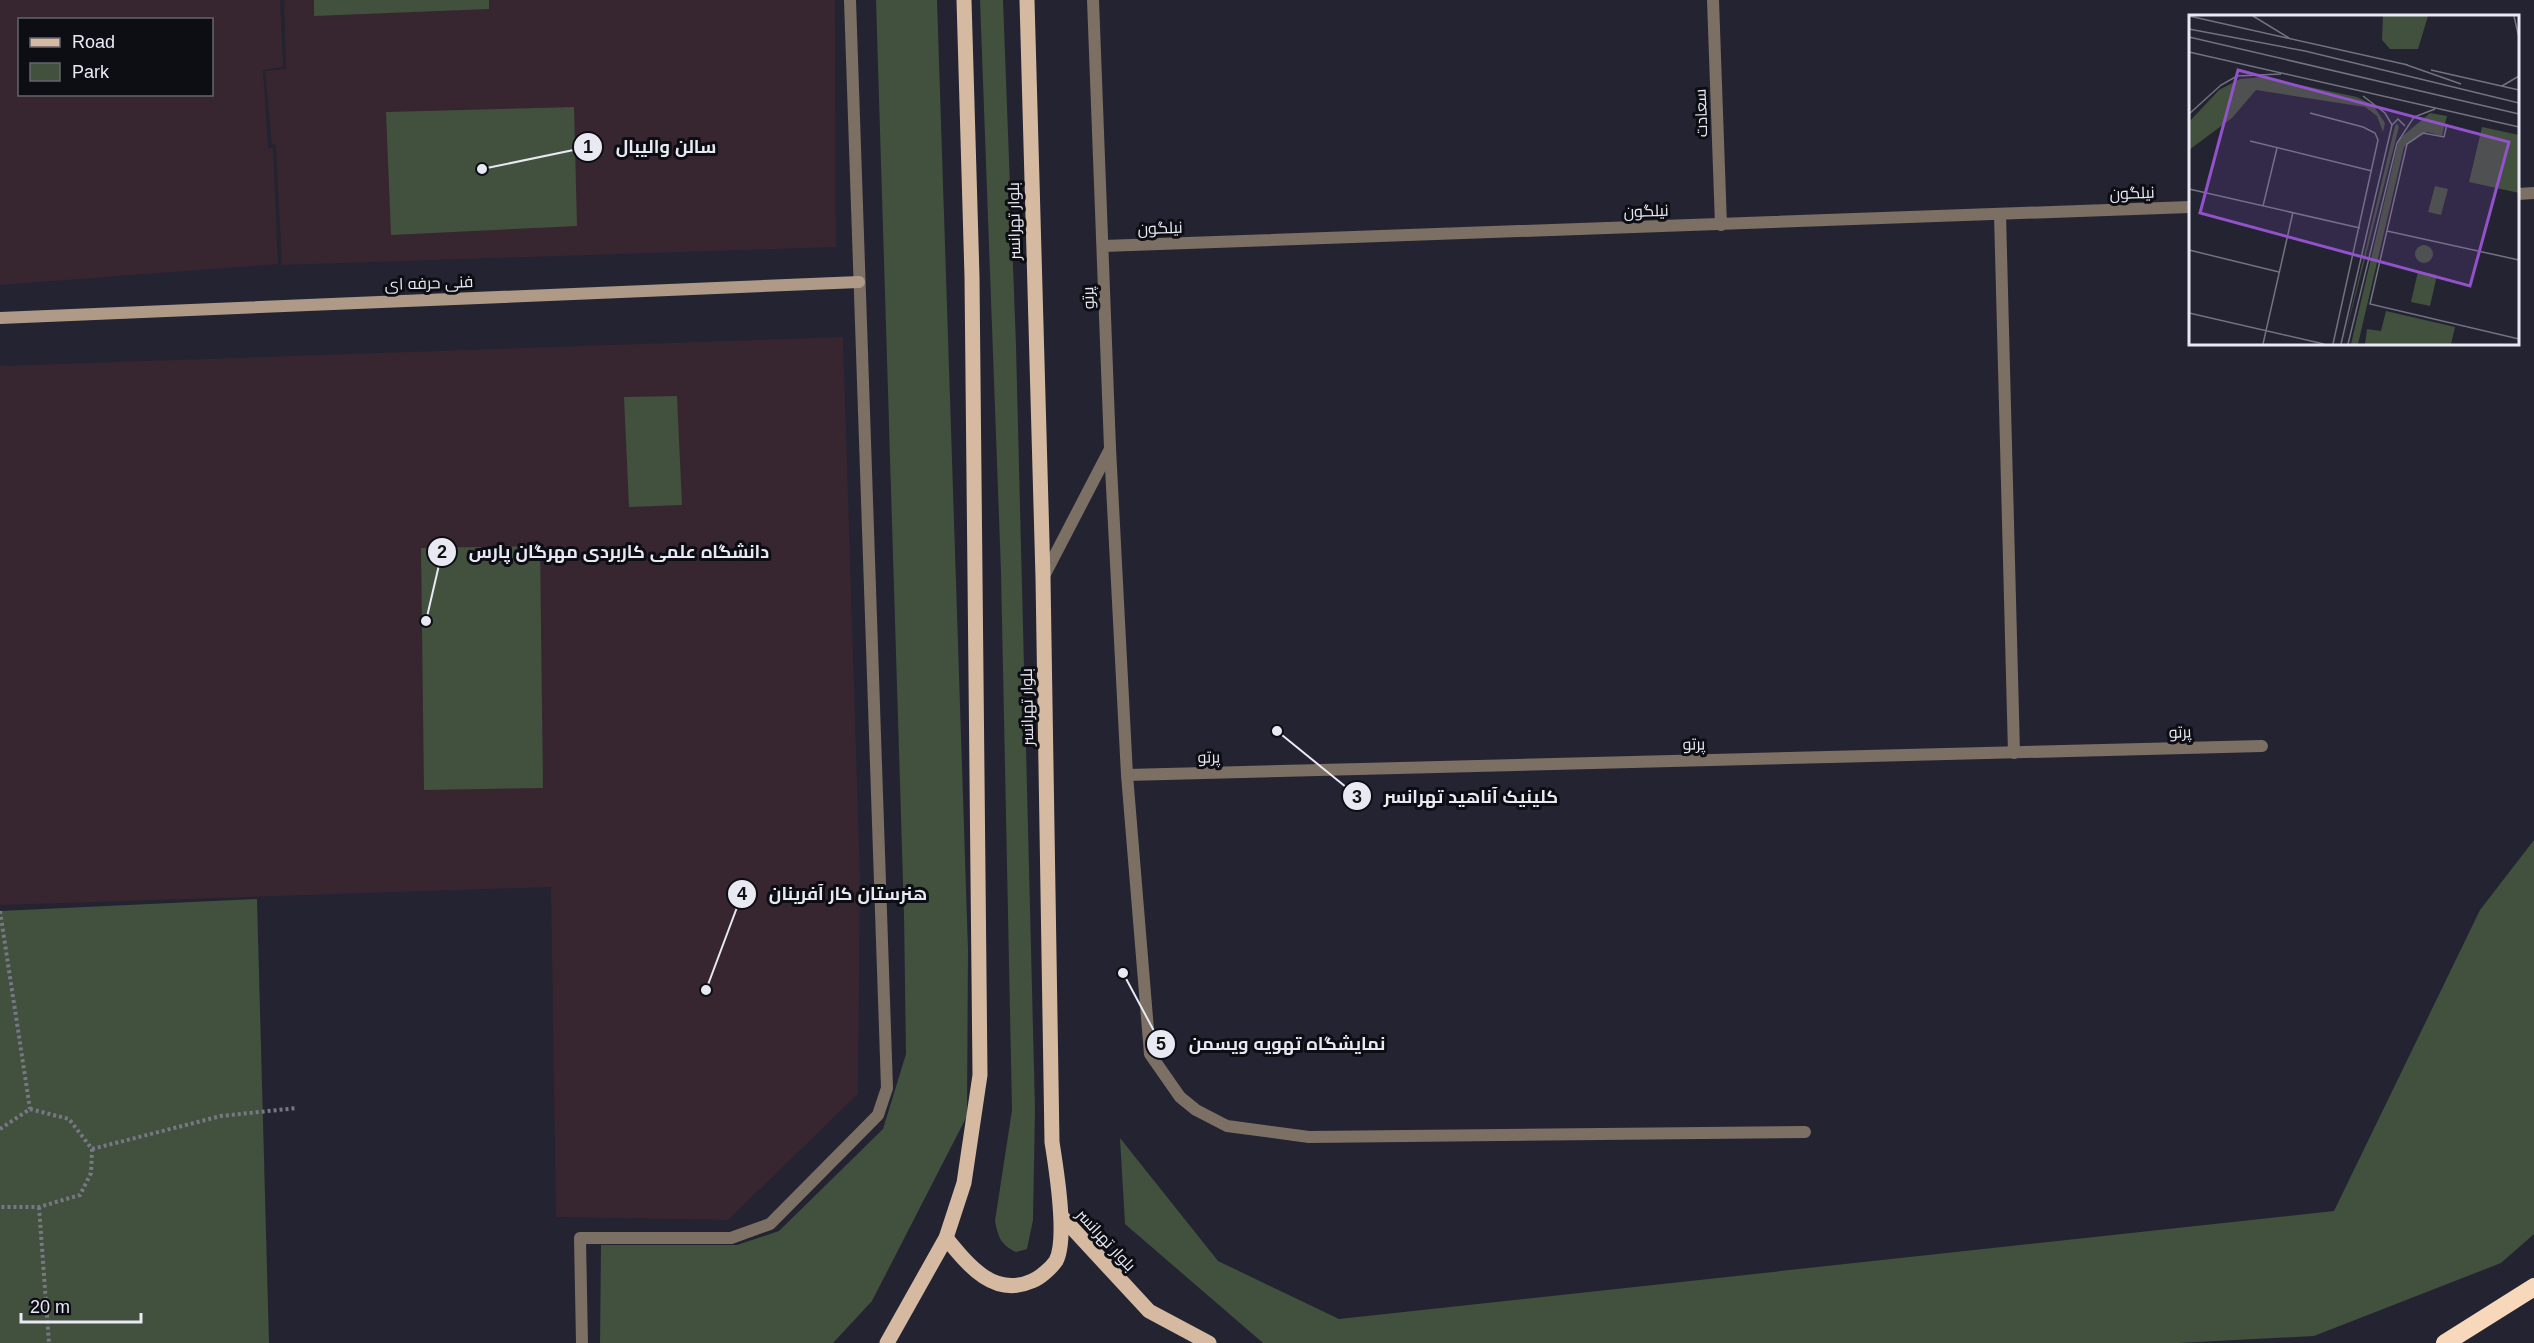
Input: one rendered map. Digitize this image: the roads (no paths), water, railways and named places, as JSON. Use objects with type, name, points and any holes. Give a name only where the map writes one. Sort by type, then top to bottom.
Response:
[{"type":"highway","points":[[2445,1343],[2534,1287]]},
{"type":"main road","points":[[887,1343],[946,1238],[964,1183],[980,1075],[972,266],[964,0]]},
{"type":"main road","name":"بلوار تهرانسر","points":[[1027,0],[1043,578],[1052,1142],[1062,1217],[1149,1311],[1209,1343]]},
{"type":"main road","points":[[946,1238],[973,1270],[1003,1287],[1022,1286],[1038,1278],[1056,1260],[1062,1217]]},
{"type":"street","points":[[582,1343],[580,1238],[730,1238],[770,1224],[878,1115],[887,1088],[850,0]]},
{"type":"street","name":"پرتو","points":[[1093,0],[1110,448],[1127,775],[1150,1054],[1180,1097],[1196,1110],[1227,1126],[1309,1137],[1805,1132]]},
{"type":"street","name":"سعادت","points":[[1713,0],[1721,225]]},
{"type":"street","points":[[2519,194],[2534,193]]},
{"type":"street","name":"نیلگون","points":[[1103,246],[2189,207]]},
{"type":"street","points":[[2000,214],[2014,753]]},
{"type":"street","name":"فنی حرفه ای","points":[[0,318],[859,282]]},
{"type":"street","points":[[1043,578],[1110,448]]},
{"type":"street","name":"پرتو","points":[[1127,775],[2262,746]]},
{"type":"place","name":"سالن والیبال","points":[[482,169]]},
{"type":"place","name":"دانشگاه علمی کاربردی مهرگان پارس","points":[[426,621]]},
{"type":"place","name":"کلینیک آناهید تهرانسر","points":[[1277,731]]},
{"type":"place","name":"نمایشگاه تهویه ویسمن","points":[[1123,973]]},
{"type":"place","name":"هنرستان کار آفرینان","points":[[706,990]]}]
